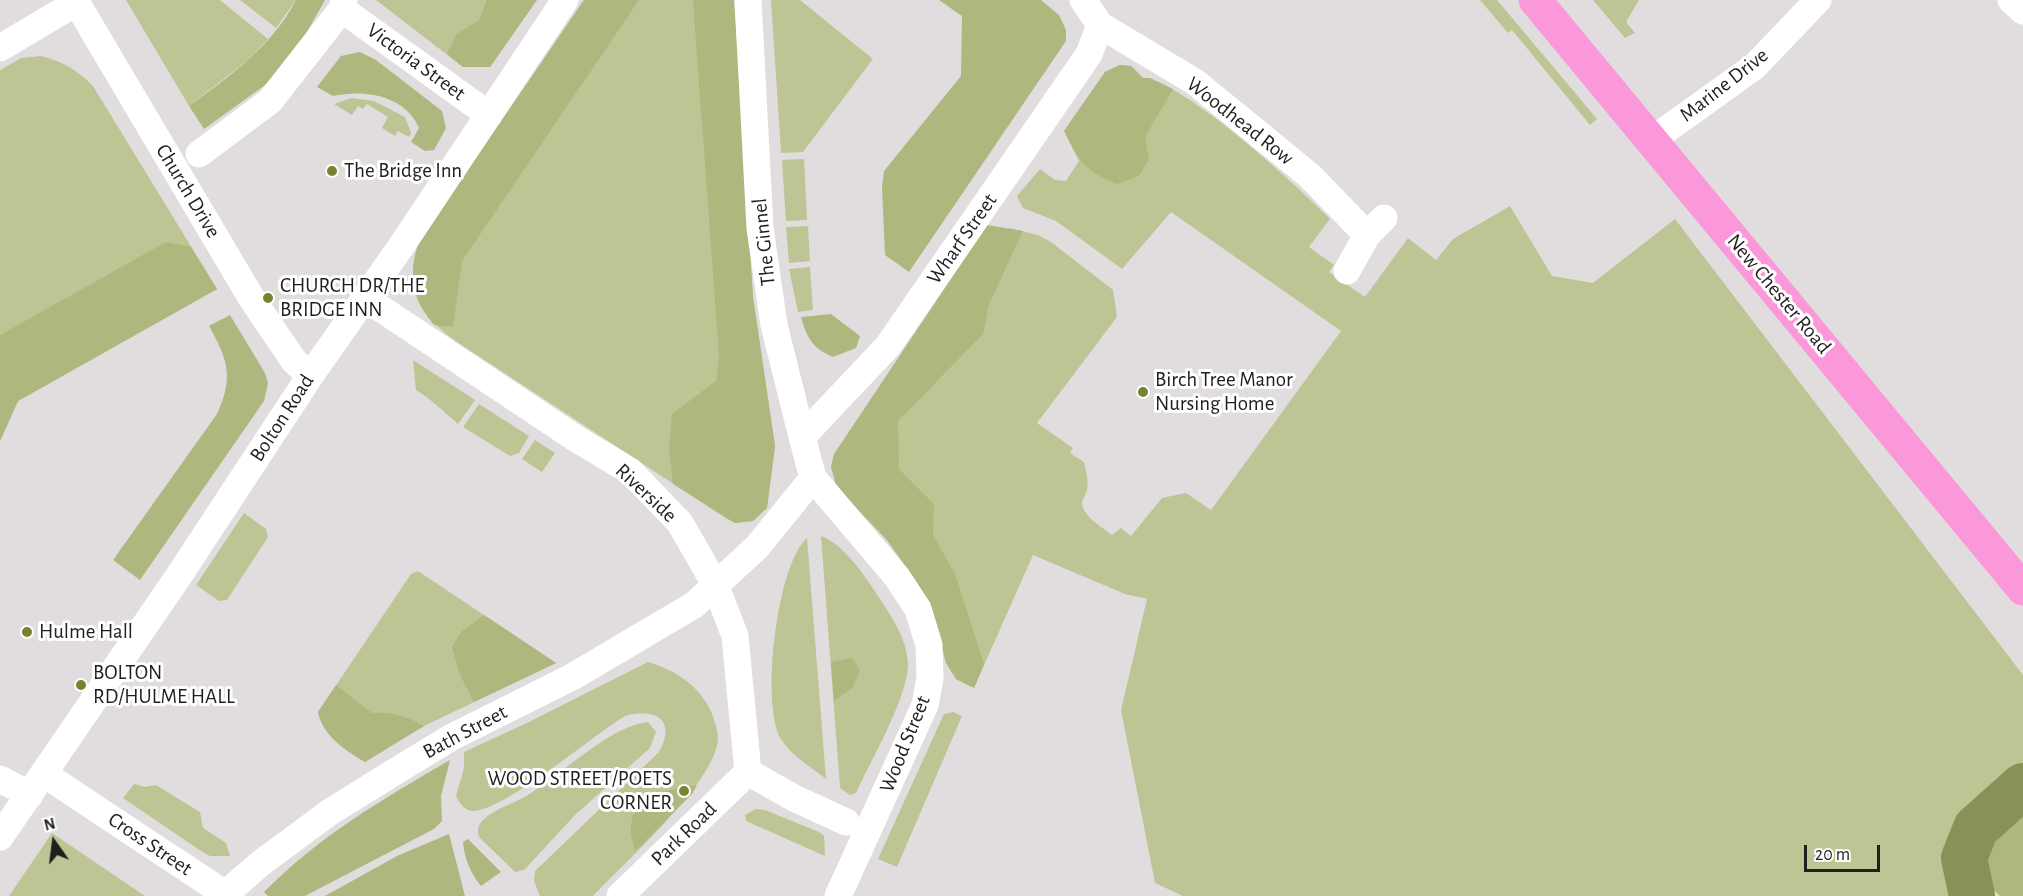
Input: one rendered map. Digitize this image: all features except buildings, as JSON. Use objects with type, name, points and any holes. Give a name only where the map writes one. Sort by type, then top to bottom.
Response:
[{"type":"highway","name":"New Chester Road","points":[[1534,0],[2023,589]]},
{"type":"street","name":"Bolton Road","points":[[0,837],[310,376],[489,116],[565,0]]},
{"type":"street","name":"The Ginnel","points":[[748,0],[760,228],[774,325],[813,478]]},
{"type":"street","points":[[1083,0],[1100,25]]},
{"type":"street","name":"Marine Drive","points":[[1652,140],[1755,66],[1818,0]]},
{"type":"street","points":[[2011,0],[2023,11]]},
{"type":"street","points":[[0,48],[76,1]]},
{"type":"street","name":"Church Drive","points":[[76,1],[252,299],[294,361],[310,376]]},
{"type":"street","name":"Victoria Street","points":[[343,4],[489,116]]},
{"type":"street","points":[[199,153],[270,101],[343,4]]},
{"type":"street","name":"Wharf Street","points":[[802,437],[888,346],[1089,54],[1100,25]]},
{"type":"street","name":"Woodhead Row","points":[[1100,25],[1195,82],[1375,226],[1347,271]]},
{"type":"street","name":"Riverside","points":[[365,298],[575,438],[630,471],[680,523],[715,584],[735,636],[748,772]]},
{"type":"street","points":[[715,584],[757,547],[813,478]]},
{"type":"street","name":"Wood Street","points":[[813,478],[897,577],[918,609],[929,645],[930,678],[925,705],[838,896]]},
{"type":"street","name":"Bath Street","points":[[224,895],[330,812],[452,737],[572,677],[694,605],[715,584]]},
{"type":"street","points":[[748,772],[794,798],[846,822]]},
{"type":"street","name":"Park Road","points":[[620,896],[748,772]]},
{"type":"street","name":"Cross Street","points":[[0,779],[37,785],[224,895]]},
{"type":"green space","points":[[126,0],[220,0],[268,39],[248,60],[189,106]]},
{"type":"green space","points":[[240,0],[296,0],[276,28]]},
{"type":"green space","points":[[296,0],[325,0],[296,51],[265,85],[204,129],[189,106],[234,72],[263,46]]},
{"type":"green space","points":[[376,0],[537,0],[490,67],[463,67]]},
{"type":"green space","points":[[487,0],[537,0],[490,67],[463,67],[447,54],[456,35],[479,20]]},
{"type":"green space","points":[[584,0],[734,0],[753,297],[775,446],[767,508],[753,521],[735,523],[727,519],[457,342],[427,315],[416,295],[413,284],[415,255]]},
{"type":"green space","points":[[584,0],[639,0],[462,261],[453,327],[434,325],[421,305],[414,285],[414,264],[419,241]]},
{"type":"green space","points":[[693,0],[734,0],[753,297],[775,446],[767,508],[753,521],[735,523],[673,484],[669,449],[672,414],[716,381],[719,356]]},
{"type":"green space","points":[[771,0],[800,0],[873,59],[803,152],[781,153]]},
{"type":"green space","points":[[939,0],[1041,0],[1059,15],[1066,30],[1066,41],[909,272],[885,255],[882,187],[884,171],[961,76],[962,16]]},
{"type":"green space","points":[[1480,0],[1497,0],[1597,119],[1590,125],[1512,30],[1508,33]]},
{"type":"green space","points":[[1593,0],[1639,0],[1626,22],[1635,33],[1625,38]]},
{"type":"green space","points":[[360,52],[376,60],[442,111],[446,128],[434,150],[425,151],[411,142],[419,128],[413,117],[394,102],[370,94],[333,96],[317,87],[341,56]]},
{"type":"green space","points":[[41,56],[70,67],[93,86],[217,289],[18,401],[0,441],[0,70],[21,58]]},
{"type":"green space","points":[[1120,65],[1131,66],[1143,78],[1161,83],[1211,115],[1240,137],[1315,204],[1330,219],[1309,247],[1334,265],[1329,272],[1365,297],[1408,238],[1436,260],[1453,239],[1510,206],[1552,276],[1593,283],[1675,219],[2023,675],[2023,771],[1967,819],[1958,838],[1956,896],[1183,896],[1155,883],[1121,710],[1147,599],[1125,594],[1033,555],[974,688],[956,679],[946,663],[933,613],[916,581],[887,540],[837,488],[831,467],[834,454],[1009,228],[1038,235],[1051,242],[1113,290],[1117,317],[1037,423],[1073,448],[1070,453],[1084,462],[1088,483],[1082,502],[1083,509],[1112,535],[1121,528],[1131,536],[1162,498],[1186,493],[1211,510],[1341,331],[1171,212],[1122,269],[1056,221],[1023,208],[1017,196],[1040,169],[1055,180],[1066,181],[1079,161],[1064,131],[1105,72]]},
{"type":"green space","points":[[1120,65],[1131,66],[1143,78],[1150,78],[1173,89],[1145,137],[1149,159],[1139,176],[1117,184],[1097,174],[1084,164],[1064,131],[1105,72]]},
{"type":"green space","points":[[352,98],[374,101],[405,117],[411,133],[409,137],[398,131],[395,136],[382,128],[388,117],[367,104],[363,109],[358,106],[352,115],[334,104]]},
{"type":"green space","points":[[804,159],[807,220],[786,221],[782,160]]},
{"type":"green space","points":[[987,225],[1023,231],[989,304],[983,334],[898,421],[899,469],[934,504],[933,535],[955,574],[984,664],[974,688],[956,679],[946,663],[933,613],[916,581],[887,540],[837,488],[831,467],[834,454]]},
{"type":"green space","points":[[808,226],[810,261],[789,263],[786,227]]},
{"type":"green space","points":[[166,242],[191,247],[217,289],[18,401],[0,441],[0,335]]},
{"type":"green space","points":[[810,267],[813,310],[798,312],[789,269]]},
{"type":"green space","points":[[831,314],[860,336],[856,348],[833,357],[811,342],[801,317]]},
{"type":"green space","points":[[230,315],[265,373],[268,383],[264,401],[140,580],[113,560],[217,414],[227,379],[221,349],[209,326]]},
{"type":"green space","points":[[413,360],[475,400],[458,424],[416,390]]},
{"type":"green space","points":[[479,404],[529,436],[519,453],[510,456],[463,427]]},
{"type":"green space","points":[[535,440],[555,453],[542,472],[522,459]]},
{"type":"green space","points":[[244,513],[266,529],[268,537],[227,600],[219,601],[196,585]]},
{"type":"green space","points":[[821,536],[843,550],[862,572],[896,624],[907,655],[908,665],[902,695],[856,793],[850,795],[840,788]]},
{"type":"green space","points":[[807,538],[826,779],[795,756],[781,739],[775,721],[772,696],[772,667],[780,604],[787,575],[796,553]]},
{"type":"green space","points":[[418,571],[556,663],[424,726],[365,762],[330,735],[318,712],[411,574]]},
{"type":"green space","points":[[484,615],[556,663],[474,702],[460,675],[452,647],[461,632]]},
{"type":"green space","points":[[852,658],[860,670],[853,687],[834,701],[831,662]]},
{"type":"green space","points":[[648,662],[681,677],[706,702],[714,719],[718,737],[714,755],[687,797],[646,843],[593,896],[540,896],[534,881],[535,871],[659,752],[666,732],[664,725],[654,715],[646,713],[625,716],[527,786],[488,807],[473,811],[467,810],[456,796],[464,768],[464,752]]},
{"type":"green space","points":[[336,685],[372,713],[399,715],[424,726],[365,762],[336,742],[321,721],[318,712]]},
{"type":"green space","points":[[953,712],[962,716],[897,867],[878,859],[944,714]]},
{"type":"green space","points":[[648,722],[656,732],[650,748],[575,815],[524,870],[515,872],[479,837],[479,826],[488,816],[531,793],[618,732],[633,725]]},
{"type":"green space","points":[[450,760],[441,796],[442,821],[434,829],[305,896],[268,896],[264,892],[329,836],[376,804]]},
{"type":"green space","points":[[134,784],[145,787],[156,785],[200,812],[203,828],[226,843],[230,856],[210,856],[123,798]]},
{"type":"green space","points":[[697,785],[692,794],[635,851],[631,827],[638,807],[646,800],[665,791]]},
{"type":"green space","points":[[756,809],[765,810],[819,832],[824,836],[825,856],[746,821],[745,815]]},
{"type":"green space","points":[[2023,811],[2023,896],[2000,896],[1985,882],[1988,846]]},
{"type":"green space","points":[[52,833],[145,896],[9,896]]},
{"type":"green space","points":[[449,834],[465,896],[325,896],[397,856]]},
{"type":"green space","points":[[468,839],[501,872],[481,886],[466,860],[463,842]]},
{"type":"waterway","points":[[1972,896],[1964,858],[1976,828],[2023,786]]},
{"type":"place","name":"The Bridge Inn","points":[[332,171]]},
{"type":"place","name":"CHURCH DR/THE BRIDGE INN","points":[[268,298]]},
{"type":"place","name":"Birch Tree Manor Nursing Home","points":[[1143,392]]},
{"type":"place","name":"Hulme Hall","points":[[27,632]]},
{"type":"place","name":"BOLTON RD/HULME HALL","points":[[81,685]]},
{"type":"place","name":"WOOD STREET/POETS CORNER","points":[[684,791]]}]
